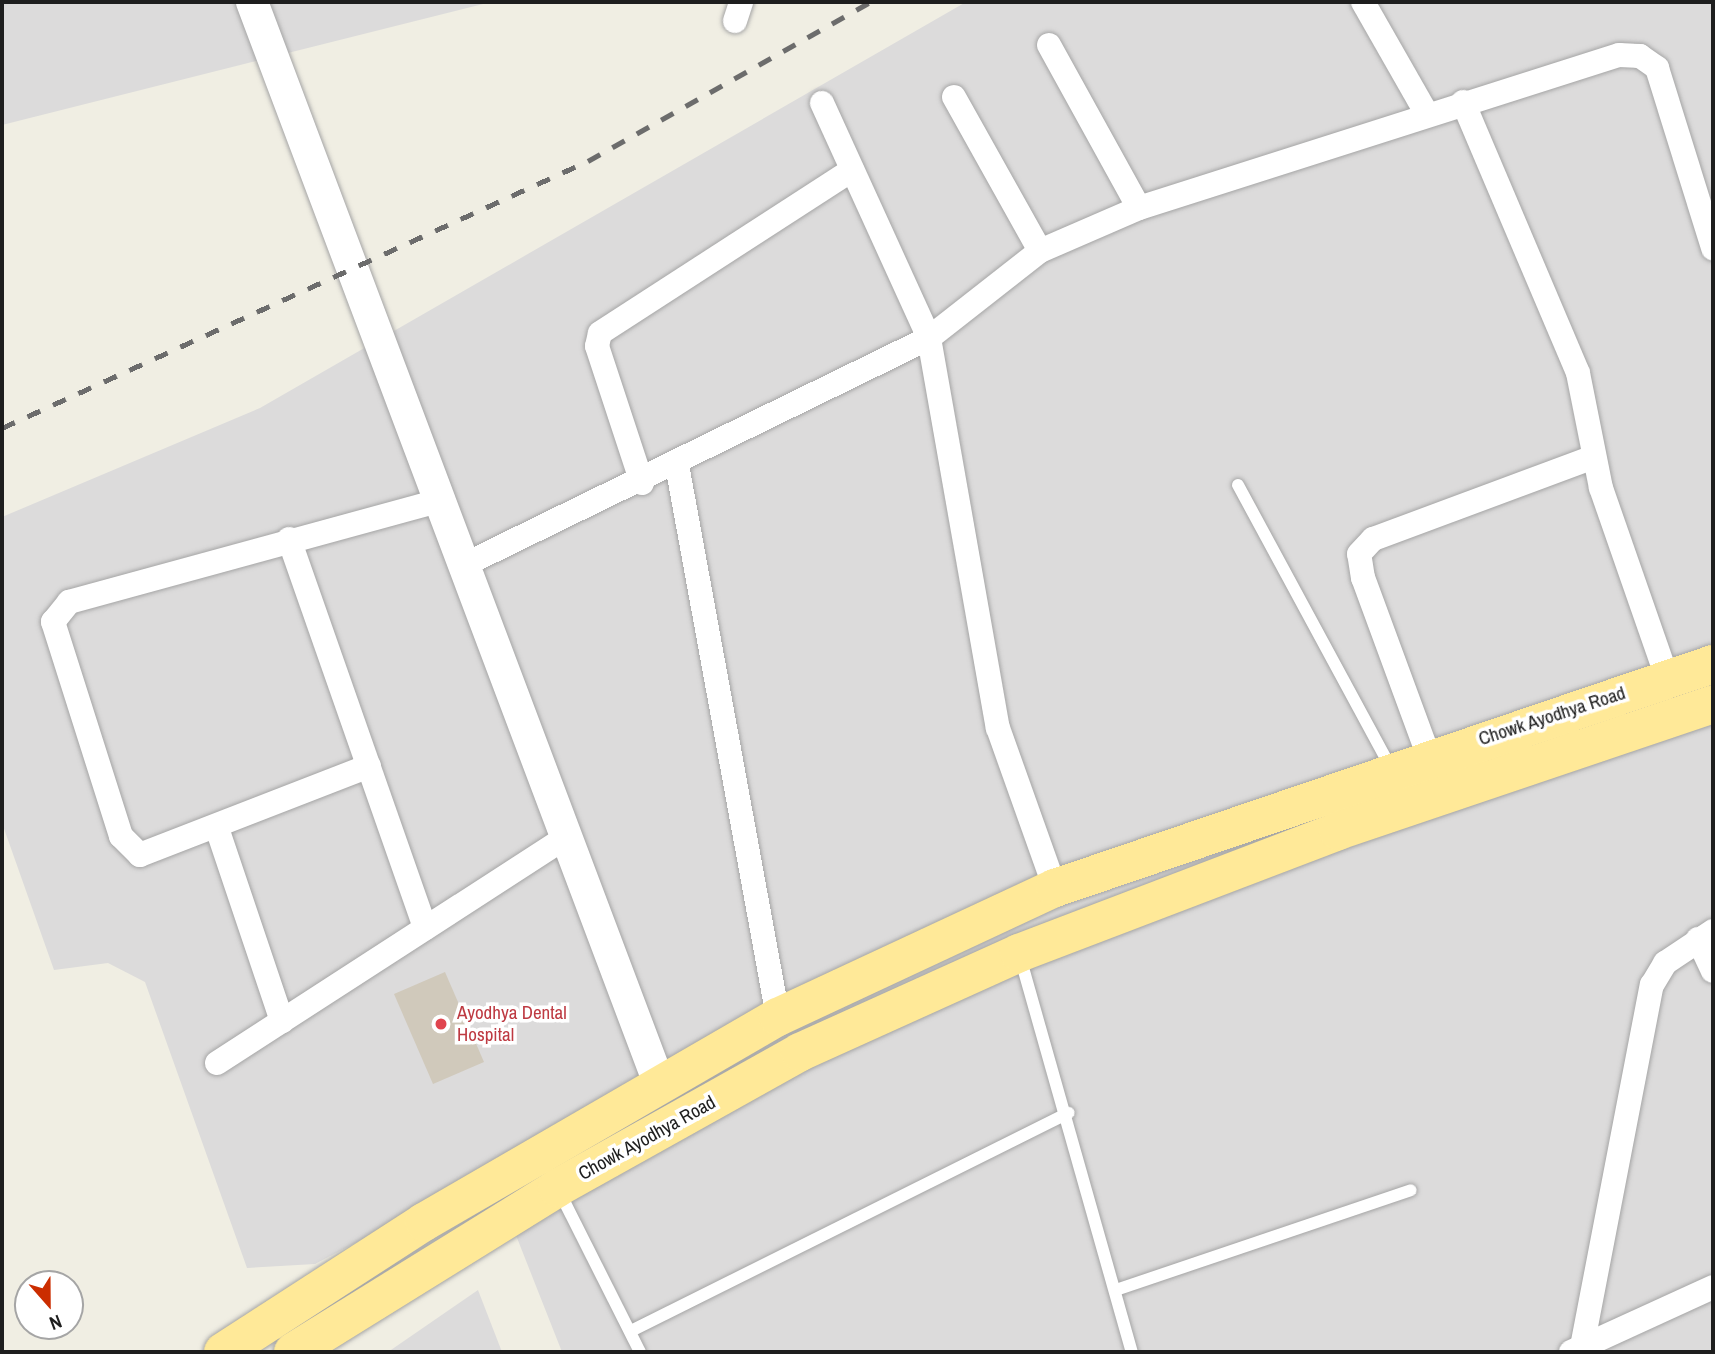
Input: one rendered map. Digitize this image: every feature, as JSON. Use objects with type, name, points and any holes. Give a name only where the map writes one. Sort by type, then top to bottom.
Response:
[{"type":"main road","name":"Chowk Ayodhya Road","points":[[223,1352],[424,1222],[659,1083],[778,1017],[1055,888],[1393,772],[1429,757],[1713,664]]},
{"type":"main road","name":"Chowk Ayodhya Road","points":[[293,1352],[557,1188],[800,1052],[1018,953],[1338,831],[1713,704]]},
{"type":"street","points":[[253,2],[659,1083]]},
{"type":"street","points":[[1363,2],[1427,114]]},
{"type":"street","points":[[1049,45],[1139,208]]},
{"type":"street","points":[[464,565],[642,483],[929,338],[1040,251],[1139,208],[1463,102],[1619,55],[1640,57],[1657,68],[1713,248]]},
{"type":"street","points":[[954,97],[1040,251]]},
{"type":"street","points":[[1463,102],[1578,373],[1593,457],[1667,678]]},
{"type":"street","points":[[822,103],[929,338],[998,728],[1055,888]]},
{"type":"street","points":[[642,483],[597,346],[600,333],[852,170]]},
{"type":"street","points":[[1429,757],[1359,554],[1373,539],[1593,457]]},
{"type":"street","points":[[677,465],[778,1017]]},
{"type":"street","points":[[369,766],[155,854],[129,847],[53,622],[69,601],[289,539],[439,501]]},
{"type":"street","points":[[289,539],[425,928]]},
{"type":"street","points":[[217,828],[282,1021]]},
{"type":"street","points":[[217,1063],[566,837]]},
{"type":"street","points":[[1577,1351],[1653,985],[1665,963],[1706,935],[1713,971]]},
{"type":"street","points":[[1577,1351],[1713,1287]]},
{"type":"lane","points":[[1238,485],[1393,772]]},
{"type":"lane","points":[[1018,953],[1069,1113],[1132,1352]]},
{"type":"lane","points":[[631,1331],[1069,1113]]},
{"type":"lane","points":[[557,1188],[640,1352]]},
{"type":"lane","points":[[1116,1290],[1411,1190]]},
{"type":"shaded area","points":[[2,2],[491,2],[2,125]]},
{"type":"shaded area","points":[[966,2],[1713,2],[1713,1352],[562,1352],[491,1172],[315,1264],[247,1268],[145,982],[108,963],[54,970],[2,823],[2,517],[260,408]]},
{"type":"shaded area","points":[[478,1290],[502,1352],[388,1352]]},
{"type":"building","points":[[445,972],[484,1062],[433,1084],[394,994]]},
{"type":"railway","points":[[2,428],[588,161],[870,2]]},
{"type":"place","name":"Ayodhya Dental Hospital","points":[[441,1024]]}]
